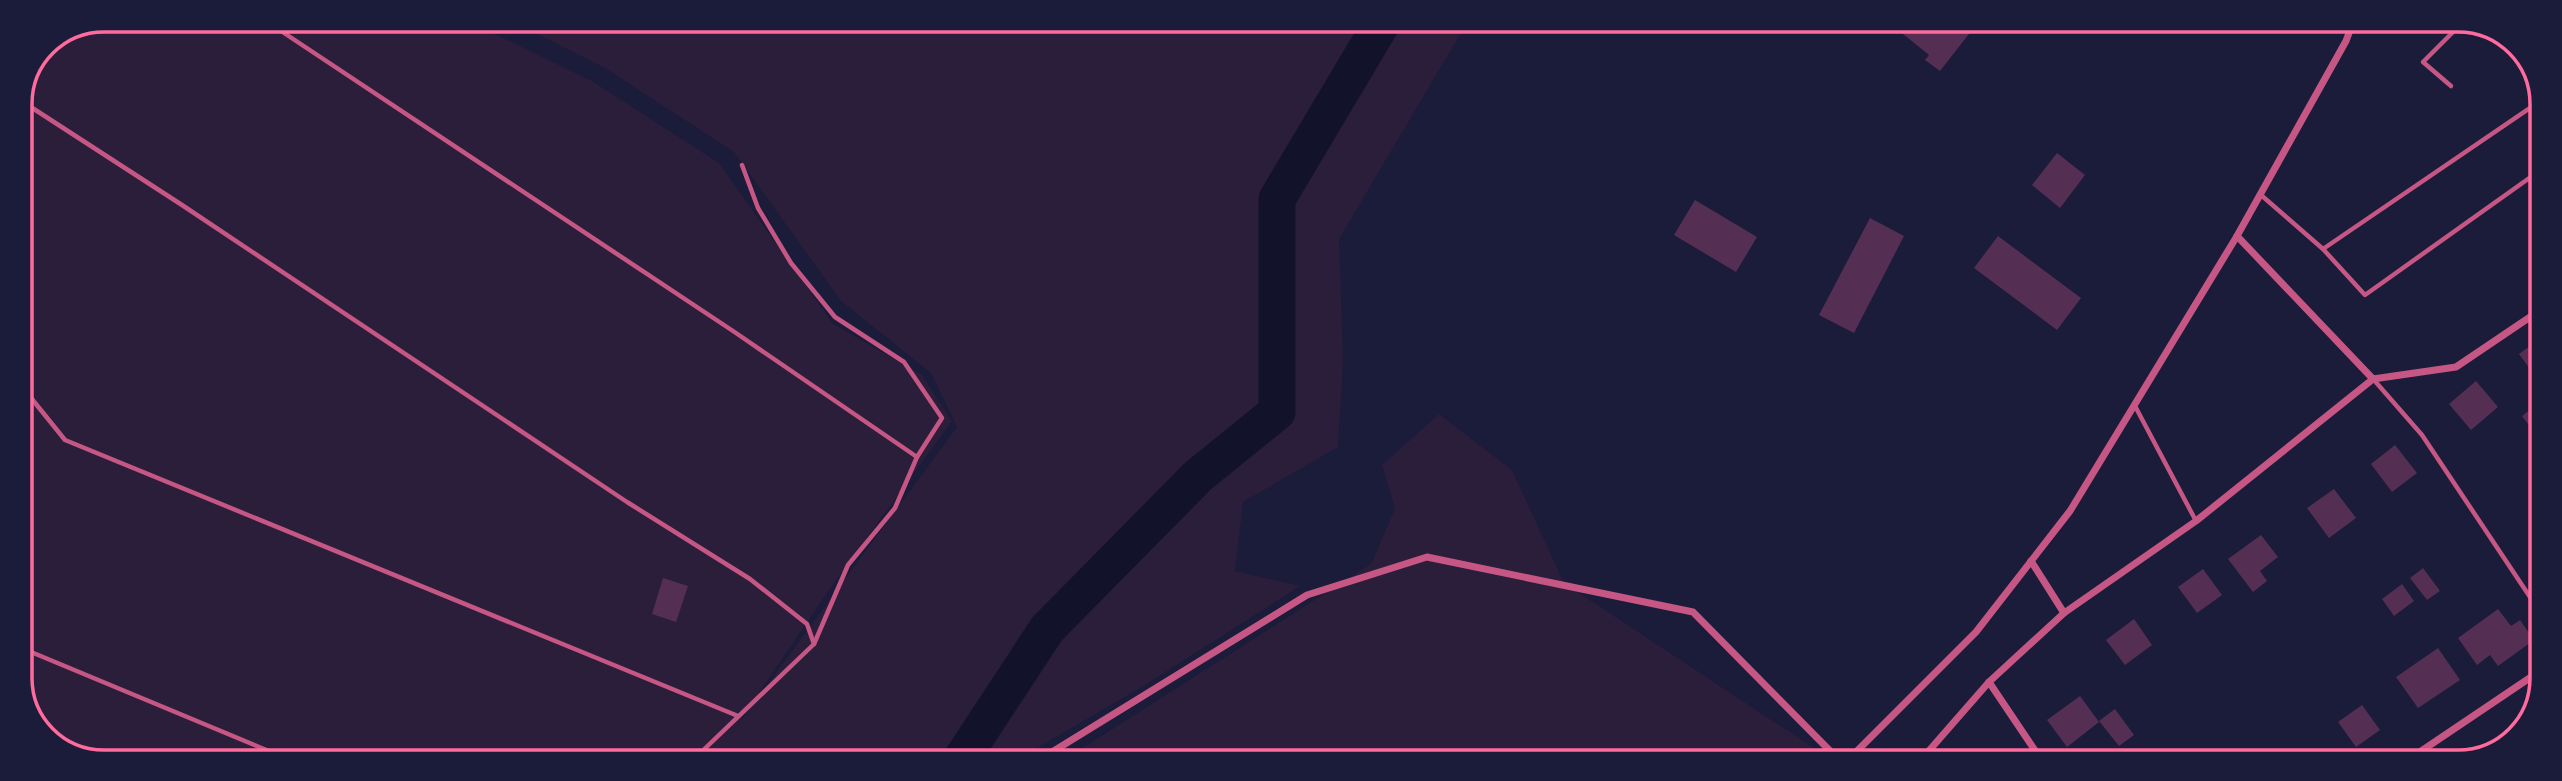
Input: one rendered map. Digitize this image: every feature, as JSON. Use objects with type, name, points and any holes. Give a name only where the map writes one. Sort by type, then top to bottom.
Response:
[{"type":"street","points":[[1858,750],[1976,632],[2070,511],[2237,236],[2349,32]]},
{"type":"street","points":[[2237,236],[2373,380]]},
{"type":"street","points":[[1930,750],[1989,682],[2064,613],[2196,520],[2373,380],[2456,367],[2530,317]]},
{"type":"street","points":[[1055,750],[1307,594],[1427,557],[1693,612],[1829,750]]},
{"type":"street","points":[[2031,561],[2064,613]]},
{"type":"street","points":[[2423,750],[2530,678]]},
{"type":"street","points":[[1989,682],[2035,750]]},
{"type":"lane","points":[[283,32],[918,457]]},
{"type":"lane","points":[[2451,86],[2423,62],[2453,32]]},
{"type":"lane","points":[[32,108],[193,212],[626,502],[750,579],[807,624],[814,644]]},
{"type":"lane","points":[[2323,249],[2530,108]]},
{"type":"lane","points":[[703,750],[814,644],[848,565],[895,508],[918,457],[942,418],[904,362],[835,317],[791,263],[758,208],[741,165]]},
{"type":"lane","points":[[2260,194],[2323,249],[2365,295],[2530,178]]},
{"type":"lane","points":[[2373,380],[2422,435],[2530,597]]},
{"type":"lane","points":[[32,399],[65,440],[738,716]]},
{"type":"lane","points":[[2135,406],[2196,520]]},
{"type":"lane","points":[[32,652],[266,750]]},
{"type":"shaded area","points":[[103,32],[491,32],[592,81],[719,163],[833,324],[922,375],[952,421],[831,587],[731,734],[957,427],[931,373],[841,301],[734,152],[605,68],[533,32],[1461,32],[1339,239],[1343,361],[1338,447],[1243,502],[1235,571],[1300,586],[1142,687],[1033,750],[103,750],[85,747],[63,737],[41,714],[35,701],[32,682],[32,103],[33,89],[44,63],[63,44],[76,37]]},
{"type":"shaded area","points":[[1439,414],[1512,470],[1564,583],[1817,750],[1080,750],[1371,564],[1395,509],[1382,465]]},
{"type":"building","points":[[1901,32],[1971,32],[1940,71],[1925,60],[1929,55]]},
{"type":"building","points":[[2057,153],[2085,175],[2060,208],[2032,185]]},
{"type":"building","points":[[1695,200],[1757,237],[1736,272],[1674,235]]},
{"type":"building","points":[[1870,218],[1904,236],[1854,333],[1819,315]]},
{"type":"building","points":[[1998,236],[2081,298],[2057,330],[1974,268]]},
{"type":"building","points":[[2530,346],[2530,369],[2519,354]]},
{"type":"building","points":[[2476,381],[2498,407],[2471,430],[2449,404]]},
{"type":"building","points":[[2530,410],[2530,427],[2522,416]]},
{"type":"building","points":[[2395,445],[2417,473],[2392,492],[2371,464]]},
{"type":"building","points":[[2334,489],[2356,518],[2329,538],[2307,508]]},
{"type":"building","points":[[2261,535],[2278,557],[2260,571],[2267,581],[2253,592],[2228,559]]},
{"type":"building","points":[[2423,568],[2440,591],[2427,600],[2410,578]]},
{"type":"building","points":[[2203,569],[2222,595],[2197,613],[2178,587]]},
{"type":"building","points":[[663,578],[688,586],[676,622],[652,614]]},
{"type":"building","points":[[2402,584],[2414,601],[2394,616],[2382,599]]},
{"type":"building","points":[[2498,609],[2511,626],[2520,620],[2530,634],[2530,643],[2498,666],[2490,655],[2477,665],[2458,638]]},
{"type":"building","points":[[2134,619],[2152,645],[2125,665],[2106,640]]},
{"type":"building","points":[[2438,648],[2460,680],[2418,708],[2396,677]]},
{"type":"building","points":[[2080,696],[2099,722],[2067,747],[2047,720]]},
{"type":"building","points":[[2362,705],[2380,730],[2356,747],[2338,722]]},
{"type":"building","points":[[2115,709],[2134,735],[2119,746],[2099,721]]},
{"type":"waterway","points":[[968,750],[1047,629],[1198,476],[1277,412],[1277,199],[1376,32]]}]
